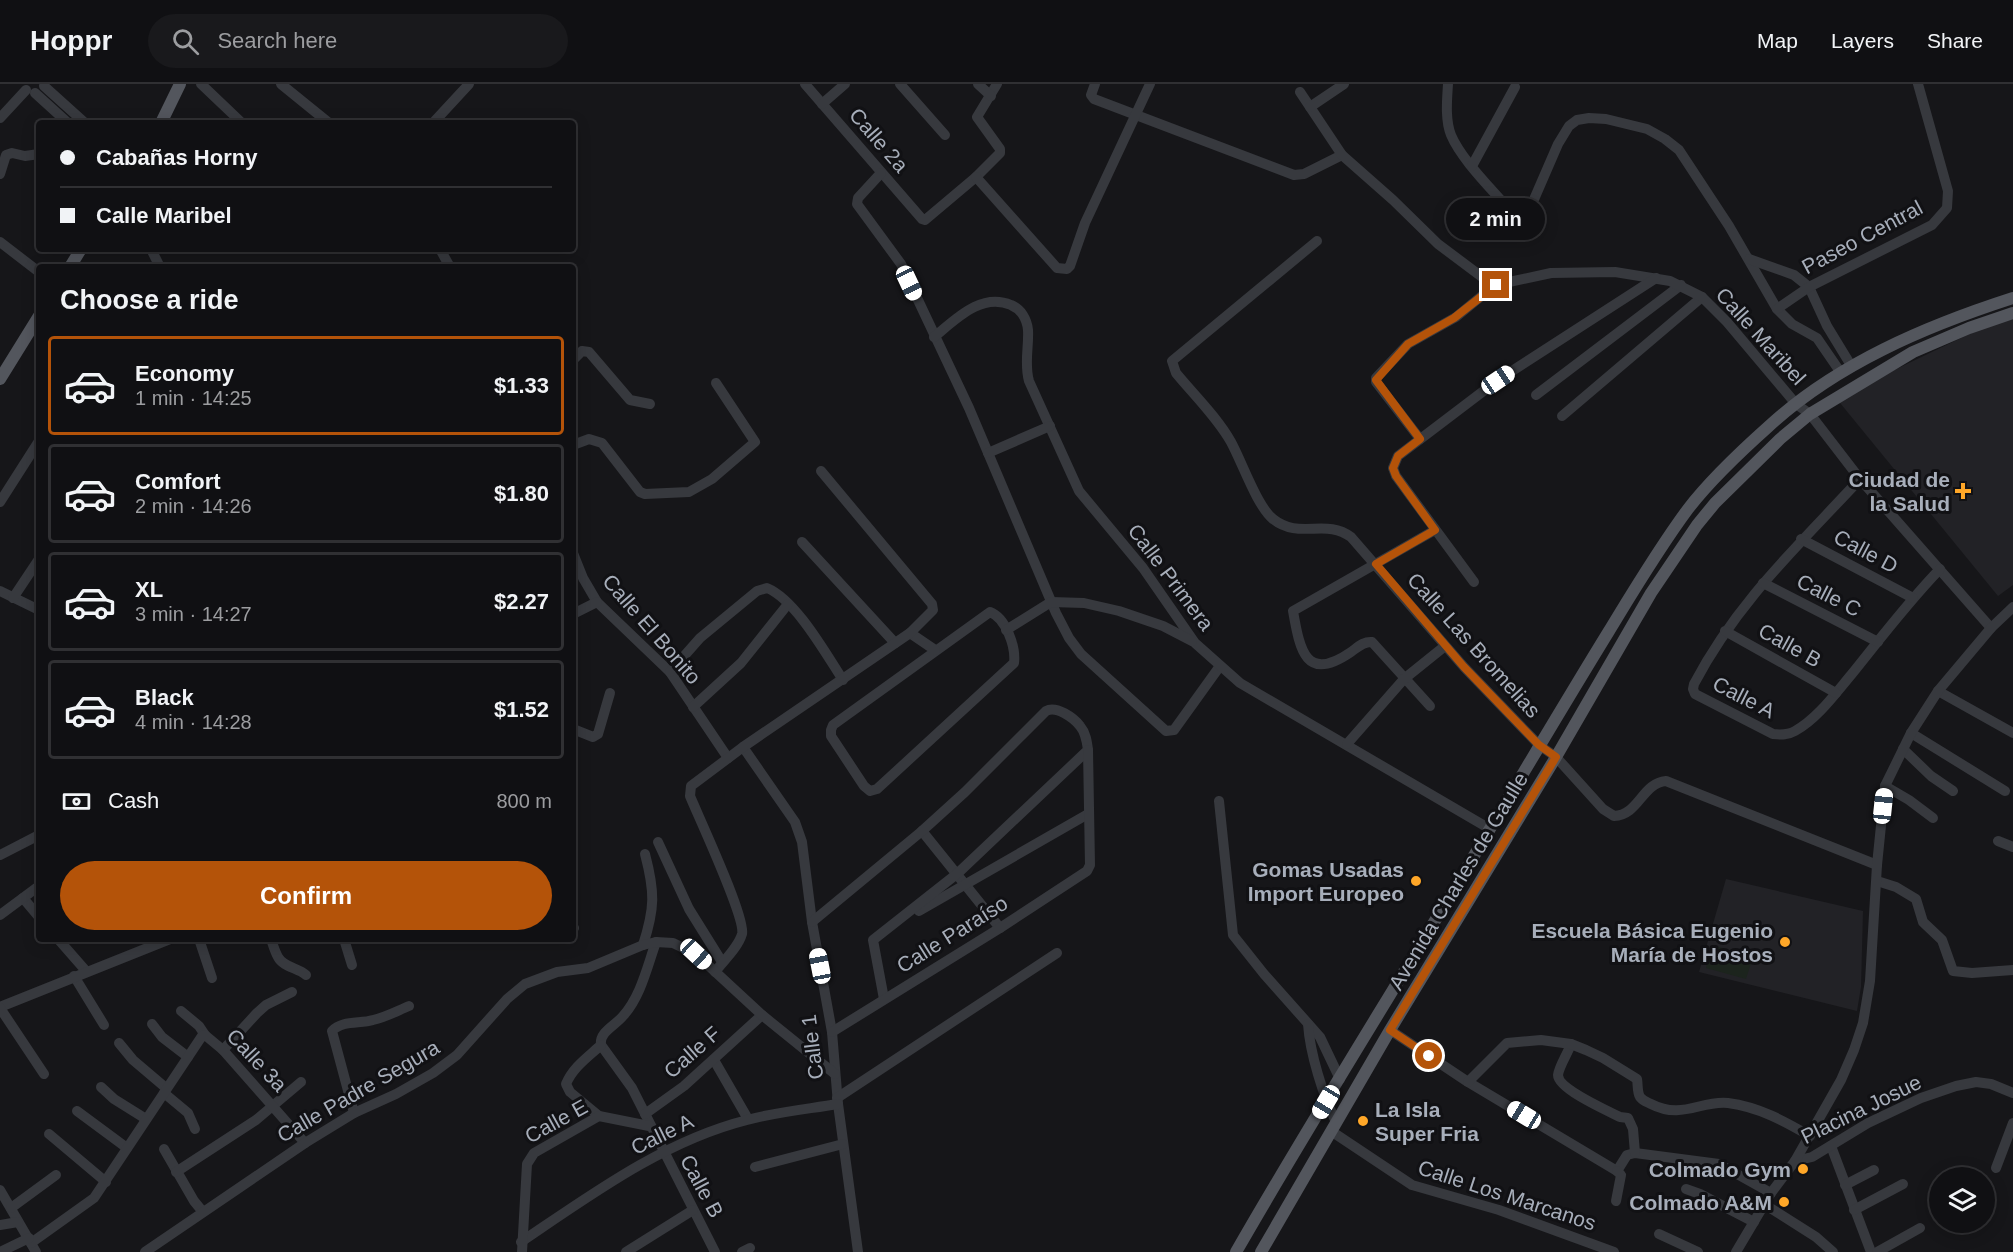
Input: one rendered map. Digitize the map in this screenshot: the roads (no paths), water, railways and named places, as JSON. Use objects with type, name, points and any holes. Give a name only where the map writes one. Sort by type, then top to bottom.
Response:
[{"type":"main road","points":[[165,120],[180,84]]},
{"type":"main road","name":"Avenida Charles de Gaulle","points":[[1236,1252],[1539,745],[1647,569],[1689,507],[1770,424],[1846,370],[1886,348],[1957,316],[2013,298]]},
{"type":"main road","name":"Avenida Charles de Gaulle","points":[[1261,1252],[1390,1030],[1556,757],[1651,593],[1715,503],[1780,439],[1810,414],[1913,352],[1969,328],[2013,313]]},
{"type":"main road","points":[[1,374],[36,324]]},
{"type":"street","points":[[201,84],[239,120]]},
{"type":"street","points":[[281,84],[325,120]]},
{"type":"street","points":[[437,120],[469,84]]},
{"type":"street","name":"Calle 2a","points":[[804,84],[922,219],[926,220],[976,177]]},
{"type":"street","points":[[822,104],[845,84]]},
{"type":"street","points":[[900,84],[945,135]]},
{"type":"street","points":[[978,84],[991,96]]},
{"type":"street","points":[[997,84],[977,117],[1001,151],[976,177],[1057,268],[1067,269],[1085,223],[1150,84]]},
{"type":"street","points":[[1095,84],[1091,95],[1094,99],[1294,175],[1304,174],[1342,155]]},
{"type":"street","points":[[1310,107],[1344,84]]},
{"type":"street","points":[[1448,84],[1447,104],[1451,135],[1472,166],[1512,213],[1520,213],[1532,204],[1558,144],[1569,126],[1578,120],[1606,119],[1647,129],[1665,139],[1679,150],[1749,259],[1777,309],[1792,324],[1817,338],[1846,370]]},
{"type":"street","name":"Paseo Central","points":[[1777,309],[1809,287],[1932,225],[1947,208],[1948,191],[1918,84]]},
{"type":"street","points":[[0,118],[34,87]]},
{"type":"street","points":[[34,87],[65,120]]},
{"type":"street","points":[[34,87],[81,120]]},
{"type":"street","points":[[1472,166],[1515,87]]},
{"type":"street","points":[[1300,92],[1342,155],[1438,244],[1494,286]]},
{"type":"street","points":[[0,174],[6,155],[12,153],[25,156],[36,154]]},
{"type":"street","points":[[880,173],[858,198],[857,204],[901,264],[969,408],[1069,638],[1081,654],[1166,731],[1174,730],[1220,666]]},
{"type":"street","name":"Calle Las Bromelias","points":[[1317,241],[1173,361],[1176,373],[1230,441],[1271,518],[1285,527],[1297,530],[1328,527],[1352,537],[1445,646],[1539,745],[1556,757],[1604,809],[1614,816],[1622,816],[1631,810],[1653,785],[1666,781],[1877,865]]},
{"type":"street","points":[[0,242],[36,271]]},
{"type":"street","points":[[1749,259],[1794,275],[1809,287],[1846,370]]},
{"type":"street","name":"Calle Maribel","points":[[1420,439],[1376,382],[1376,378],[1408,344],[1454,318],[1494,286],[1551,273],[1615,272],[1656,278],[1681,285],[1702,297],[1727,322],[1796,404],[1810,414],[1860,479],[1990,627]]},
{"type":"street","points":[[1474,582],[1396,476],[1393,468],[1398,456],[1498,380],[1656,278]]},
{"type":"street","points":[[1536,395],[1681,285]]},
{"type":"street","points":[[1562,416],[1702,297]]},
{"type":"street","name":"Calle Primera","points":[[934,337],[979,304],[1006,303],[1016,307],[1022,313],[1028,329],[1028,377],[1079,491],[1143,568],[1195,643],[1240,684],[1490,829]]},
{"type":"street","points":[[576,357],[582,351],[589,352],[630,400],[650,404]]},
{"type":"street","points":[[576,444],[590,440],[602,443],[640,492],[645,494],[689,492],[712,479],[755,441],[716,383]]},
{"type":"street","points":[[988,453],[1050,426]]},
{"type":"street","points":[[0,502],[36,446]]},
{"type":"street","points":[[715,972],[739,941],[742,932],[741,922],[689,791],[691,786],[704,774],[909,633],[933,610],[932,604],[821,471]]},
{"type":"street","name":"Calle A","points":[[1860,479],[1801,539],[1762,583],[1725,631],[1694,684],[1695,694],[1773,734],[1785,735],[1802,727],[1836,693],[1913,598],[1940,569]]},
{"type":"street","points":[[1430,706],[1372,642],[1368,641],[1338,661],[1321,666],[1313,663],[1307,658],[1296,630],[1293,611],[1435,530]]},
{"type":"street","name":"Calle D","points":[[1801,539],[1913,598]]},
{"type":"street","points":[[802,542],[895,643]]},
{"type":"street","name":"Calle El Bonito","points":[[576,560],[597,602],[670,672],[728,758]]},
{"type":"street","points":[[13,598],[36,564]]},
{"type":"street","name":"Calle C","points":[[1762,583],[1878,642]]},
{"type":"street","points":[[670,672],[700,638],[757,591],[767,588],[775,591],[801,618],[843,680]]},
{"type":"street","points":[[0,591],[36,609]]},
{"type":"street","points":[[576,612],[597,602]]},
{"type":"street","points":[[1006,630],[1052,602],[1084,603],[1163,626],[1195,643]]},
{"type":"street","points":[[693,707],[741,663],[788,604]]},
{"type":"street","points":[[1736,1252],[1771,1193],[1810,1136],[1841,1080],[1863,1023],[1870,981],[1877,865],[1885,786],[1911,733],[1938,691],[1990,627],[2013,607]]},
{"type":"street","points":[[990,612],[997,614],[1006,630],[1015,654],[1014,663],[877,789],[870,791],[864,786],[831,736],[833,725],[990,612]]},
{"type":"street","name":"Calle B","points":[[1725,631],[1836,693]]},
{"type":"street","points":[[909,633],[936,650]]},
{"type":"street","points":[[1347,744],[1404,679],[1445,646]]},
{"type":"street","points":[[1938,691],[2013,733]]},
{"type":"street","points":[[576,730],[593,737],[598,734],[610,693]]},
{"type":"street","points":[[812,922],[921,831],[1051,708],[1057,709],[1080,726],[1087,739],[1088,814],[967,885],[898,922]]},
{"type":"street","points":[[1911,733],[2005,791]]},
{"type":"street","name":"Calle 1","points":[[743,747],[800,833],[812,922],[832,1032],[837,1101],[858,1252]]},
{"type":"street","points":[[1903,749],[1931,776],[1953,791]]},
{"type":"street","points":[[884,999],[873,940],[958,873],[1088,750]]},
{"type":"street","points":[[1885,786],[1934,818]]},
{"type":"street","points":[[1220,801],[1233,935],[1320,1037],[1340,1079]]},
{"type":"street","name":"Calle Paraíso","points":[[832,1032],[1082,875],[1090,865],[1088,814]]},
{"type":"street","points":[[921,831],[958,873],[1000,928]]},
{"type":"street","points":[[0,855],[36,837]]},
{"type":"street","points":[[1998,841],[2013,847]]},
{"type":"street","points":[[658,842],[689,909],[722,962]]},
{"type":"street","points":[[643,945],[650,925],[654,891],[645,854]]},
{"type":"street","points":[[1877,881],[1896,887],[1916,898],[1923,922],[1942,940],[1953,971],[1971,974],[2013,970]]},
{"type":"street","points":[[0,915],[36,888]]},
{"type":"street","points":[[23,898],[36,913]]},
{"type":"street","points":[[61,942],[86,971]]},
{"type":"street","points":[[44,1074],[0,1007],[162,942]]},
{"type":"street","points":[[200,942],[212,978]]},
{"type":"street","points":[[272,942],[278,958],[283,963],[306,975]]},
{"type":"street","points":[[345,942],[352,965]]},
{"type":"street","points":[[599,1116],[570,1092],[566,1084],[578,1066],[601,1045],[600,1040],[603,1035],[623,1017],[635,999],[656,942]]},
{"type":"street","name":"Calle Padre Segura","points":[[146,1252],[305,1143],[354,1113],[396,1094],[433,1073],[457,1055],[507,999],[525,984],[557,972],[588,968],[643,945],[656,942],[673,943],[696,954],[762,1015],[835,1074]]},
{"type":"street","points":[[837,1101],[1057,953]]},
{"type":"street","points":[[75,976],[104,1025]]},
{"type":"street","points":[[223,1050],[256,1013],[266,1005],[292,992]]},
{"type":"street","points":[[354,1113],[332,1031],[340,1025],[368,1022],[409,1006]]},
{"type":"street","name":"Calle 3a","points":[[181,1011],[199,1026],[203,1035],[223,1050],[305,1143]]},
{"type":"street","name":"Calle F","points":[[645,1114],[684,1086],[762,1015]]},
{"type":"street","points":[[152,1024],[162,1037],[188,1057]]},
{"type":"street","points":[[1308,1024],[1310,1041],[1333,1127]]},
{"type":"street","points":[[1390,1030],[1468,1082],[1617,1171],[1621,1175],[1616,1201]]},
{"type":"street","points":[[0,1252],[32,1245],[94,1198],[203,1035]]},
{"type":"street","points":[[1468,1082],[1507,1043],[1541,1040],[1571,1044],[1603,1058],[1637,1079],[1639,1095],[1644,1101],[1656,1107],[1668,1110],[1688,1110],[1726,1102],[1775,1116],[1810,1136]]},
{"type":"street","points":[[119,1043],[133,1060],[188,1113],[195,1129]]},
{"type":"street","points":[[1571,1044],[1558,1075],[1560,1082],[1570,1090],[1620,1117],[1628,1118],[1633,1129],[1635,1153]]},
{"type":"street","name":"Calle B","points":[[601,1045],[632,1088],[649,1126],[715,1252]]},
{"type":"street","points":[[714,1060],[748,1119]]},
{"type":"street","points":[[176,1172],[256,1120],[301,1082]]},
{"type":"street","name":"Placina Josue","points":[[1795,1161],[1812,1157],[1868,1124],[1921,1098],[1956,1086],[1976,1082],[1990,1084],[2013,1093]]},
{"type":"street","points":[[101,1086],[114,1099],[146,1119]]},
{"type":"street","name":"Calle A","points":[[522,1247],[598,1191],[663,1153],[748,1119],[837,1101]]},
{"type":"street","points":[[77,1111],[127,1148]]},
{"type":"street","name":"Calle E","points":[[522,1247],[527,1164],[534,1153],[599,1116],[649,1126]]},
{"type":"street","points":[[1996,1168],[2013,1123]]},
{"type":"street","name":"Calle Los Marcanos","points":[[1333,1127],[1412,1185],[1499,1210],[1614,1252]]},
{"type":"street","points":[[49,1134],[106,1182]]},
{"type":"street","points":[[755,1167],[843,1144]]},
{"type":"street","points":[[1832,1146],[1871,1252]]},
{"type":"street","points":[[164,1149],[176,1172],[203,1212]]},
{"type":"street","points":[[1617,1171],[1627,1155],[1635,1153],[1719,1164],[1771,1193]]},
{"type":"street","points":[[1845,1185],[1874,1170]]},
{"type":"street","points":[[11,1208],[56,1175]]},
{"type":"street","points":[[1854,1210],[1903,1184]]},
{"type":"street","points":[[1686,1189],[1754,1222]]},
{"type":"street","points":[[0,1190],[32,1245]]},
{"type":"street","points":[[1764,1204],[1816,1237],[1833,1252]]},
{"type":"street","points":[[626,1252],[693,1210]]},
{"type":"street","points":[[0,1225],[18,1221]]},
{"type":"street","points":[[1877,1252],[1920,1228]]},
{"type":"street","points":[[1659,1234],[1698,1252]]},
{"type":"place","name":"Ciudad de la Salud","points":[[1963,491]]},
{"type":"place","name":"Gomas Usadas Import Europeo","points":[[1416,881]]},
{"type":"place","name":"Escuela Básica Eugenio María de Hostos","points":[[1785,942]]},
{"type":"place","name":"La Isla Super Fria","points":[[1363,1121]]},
{"type":"place","name":"Colmado Gym","points":[[1803,1169]]},
{"type":"place","name":"Colmado A&M","points":[[1784,1202]]}]
